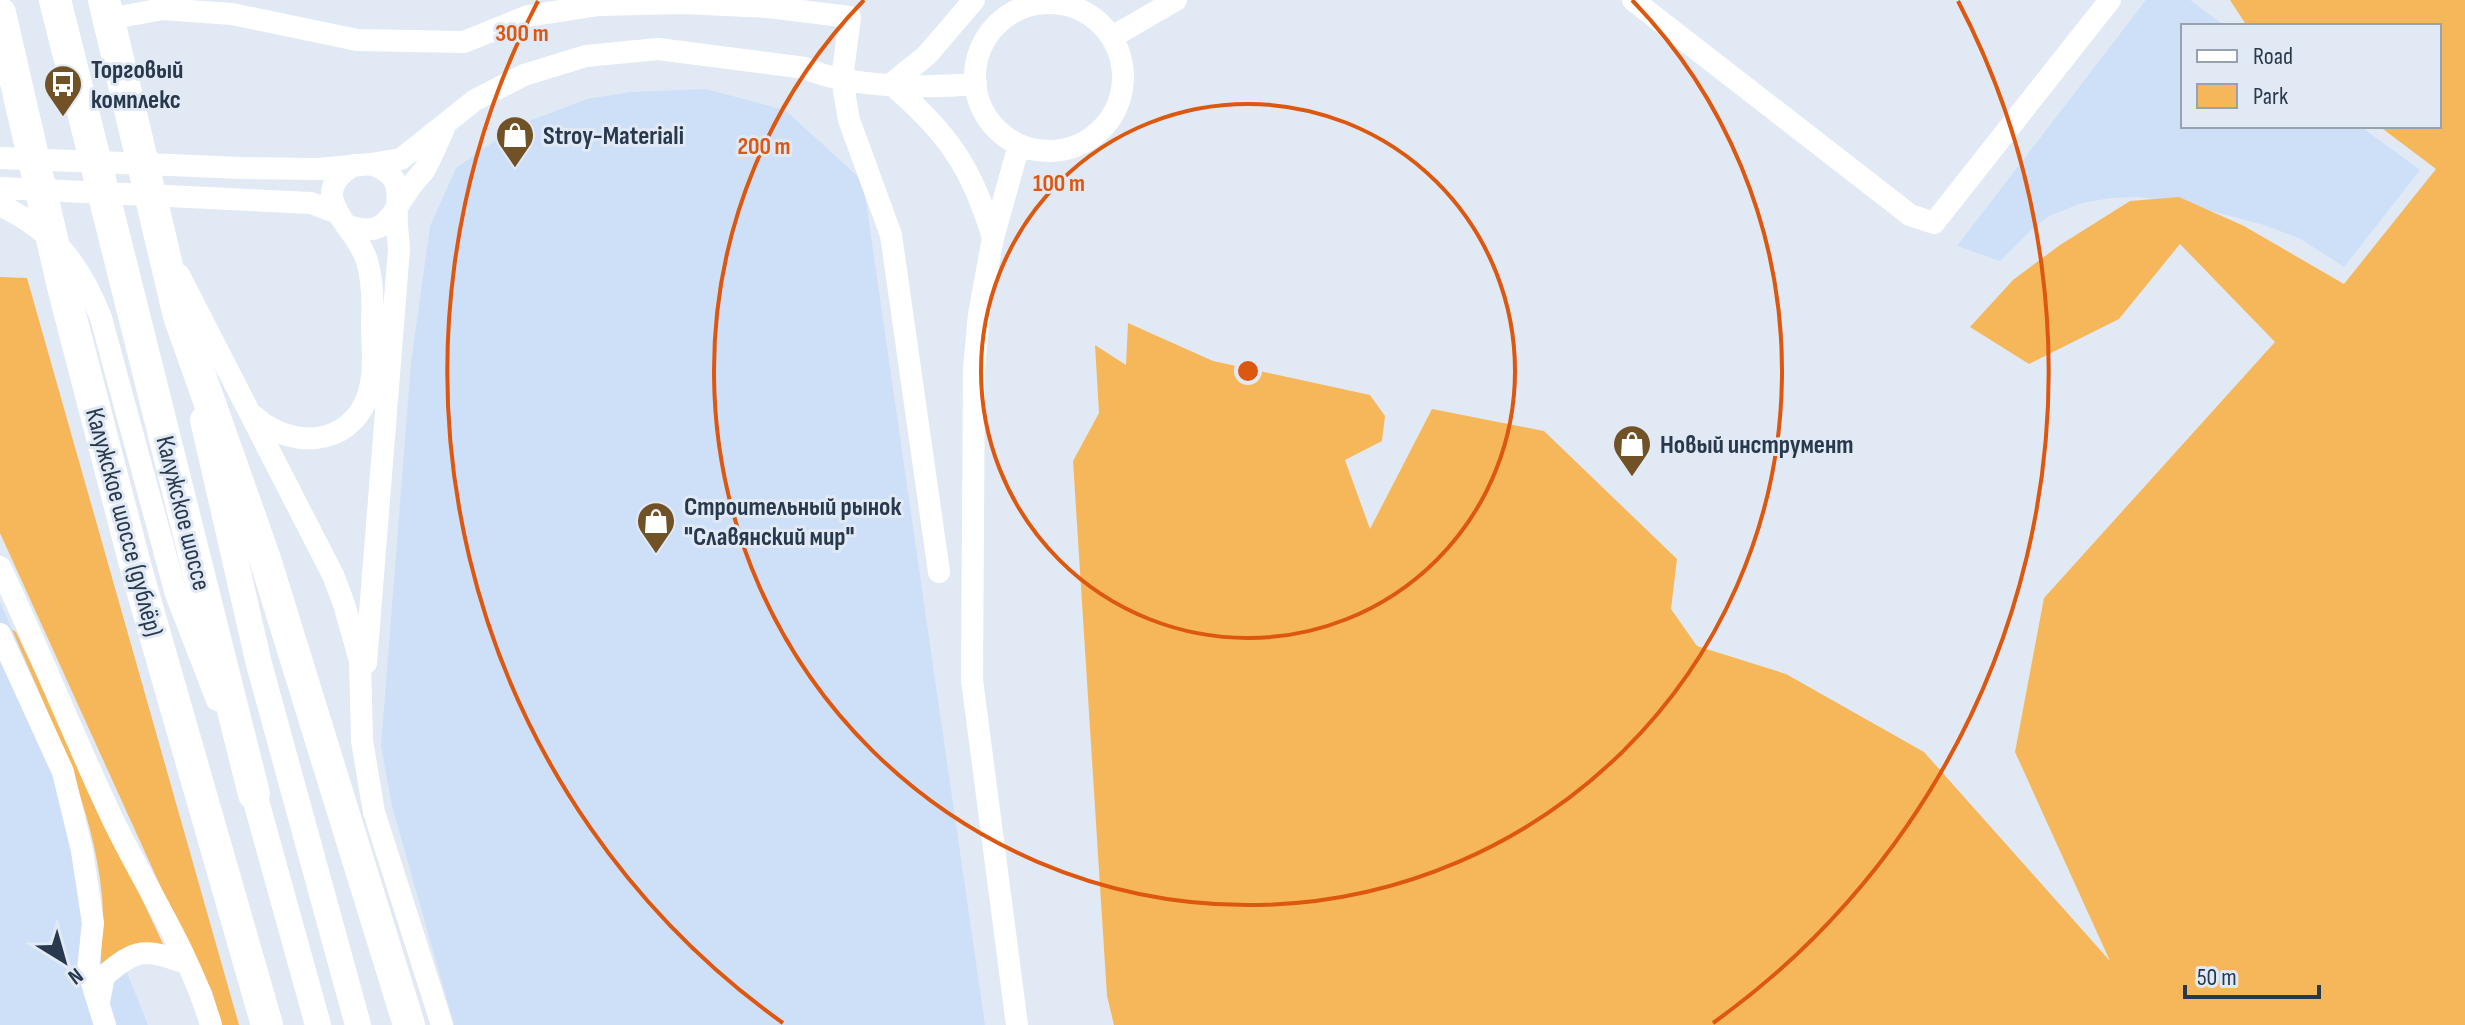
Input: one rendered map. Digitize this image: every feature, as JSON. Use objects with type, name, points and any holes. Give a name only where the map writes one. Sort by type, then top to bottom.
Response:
[{"type":"highway","name":"Калужское шоссе","points":[[55,0],[254,794]]},
{"type":"highway","name":"Калужское шоссе","points":[[106,10],[179,316]]},
{"type":"highway","name":"Калужское шоссе (дублёр)","points":[[0,13],[64,291],[137,572],[266,1018]]},
{"type":"highway","points":[[179,316],[265,559],[409,1025]]},
{"type":"main road","name":"Калужское шоссе","points":[[179,316],[259,664],[358,1025]]},
{"type":"main road","name":"Калужское шоссе","points":[[254,794],[318,1025]]},
{"type":"street","points":[[891,84],[927,55],[974,0]]},
{"type":"street","points":[[1112,37],[1176,0]]},
{"type":"street","points":[[1633,0],[1910,215],[1934,223],[2110,0]]},
{"type":"street","points":[[1044,1],[1058,3],[1094,17],[1112,37],[1119,50],[1124,78],[1117,107],[1101,130],[1089,139],[1062,150],[1033,149],[1019,145],[989,120],[976,84],[979,54],[993,29],[1016,11],[1044,1]]},
{"type":"street","points":[[106,10],[162,9],[232,14],[357,40],[464,42],[528,16],[599,5],[683,3],[768,7],[850,17],[842,79],[849,120],[891,235],[939,572]]},
{"type":"street","points":[[2,158],[318,169],[401,159],[475,100],[524,75],[586,56],[658,49],[805,68],[824,77],[842,79],[891,84],[976,84]]},
{"type":"street","points":[[891,84],[928,117],[962,159],[982,200],[993,238]]},
{"type":"street","points":[[6,198],[248,199],[311,203],[360,230],[375,229],[388,222],[424,171],[448,120]]},
{"type":"street","points":[[1017,1025],[972,680],[974,369],[979,314],[993,238],[1019,145]]},
{"type":"street","points":[[332,434],[356,415],[371,383],[373,292],[367,261],[332,198],[334,184],[342,172],[363,164],[383,168],[392,175],[397,186],[397,285],[362,705]]},
{"type":"street","points":[[6,198],[62,247],[81,273],[101,318],[176,594],[254,794]]},
{"type":"street","points":[[161,239],[333,575],[344,604],[360,661],[364,766],[374,812],[442,1025]]},
{"type":"street","points":[[244,406],[268,429],[285,437],[320,439],[351,430],[366,437],[373,444],[380,473]]},
{"type":"street","points":[[0,567],[40,650],[78,745],[115,824],[202,994],[211,1025]]},
{"type":"street","points":[[0,634],[68,789],[93,923],[88,970],[102,1016]]},
{"type":"street","points":[[102,1016],[104,976],[128,956],[153,952],[186,963]]},
{"type":"shaded area","points":[[2146,0],[2190,0],[2222,24],[2181,24],[2181,128],[2363,128],[2420,170],[2344,267],[2299,238],[2264,225],[2174,201],[2138,197],[2082,203],[2049,216],[2000,261],[1957,246]]},
{"type":"shaded area","name":"Строительный рынок \"Славянский мир\"","points":[[706,89],[785,110],[863,181],[985,1025],[454,1025],[392,806],[381,746],[411,363],[430,226],[456,168],[516,126],[587,99],[630,92]]},
{"type":"shaded area","points":[[0,601],[73,773],[71,832],[148,1025],[0,1025]]},
{"type":"green space","points":[[2230,0],[2465,0],[2465,1025],[1114,1025],[1107,996],[1073,461],[1099,413],[1095,345],[1126,365],[1128,323],[1213,361],[1370,395],[1385,416],[1382,441],[1345,460],[1370,529],[1432,409],[1544,431],[1677,559],[1671,609],[1697,646],[1786,674],[1924,752],[2110,961],[2015,752],[2044,598],[2275,342],[2180,244],[2119,319],[2029,364],[1970,327],[2013,280],[2060,245],[2130,201],[2179,197],[2244,226],[2344,284],[2436,169],[2382,128],[2441,128],[2441,24],[2246,24]]},
{"type":"green space","points":[[0,277],[27,278],[239,1025],[221,1025],[212,991],[179,927],[0,533]]},
{"type":"green space","points":[[12,629],[164,946],[119,951],[101,964],[102,896],[89,827],[54,726]]},
{"type":"place","name":"Торговый комплекс","points":[[63,118]]},
{"type":"place","name":"Stroy-Materiali","points":[[515,169]]},
{"type":"place","name":"Новый инструмент","points":[[1632,478]]},
{"type":"place","name":"Строительный рынок \"Славянский мир\"","points":[[656,555]]}]
